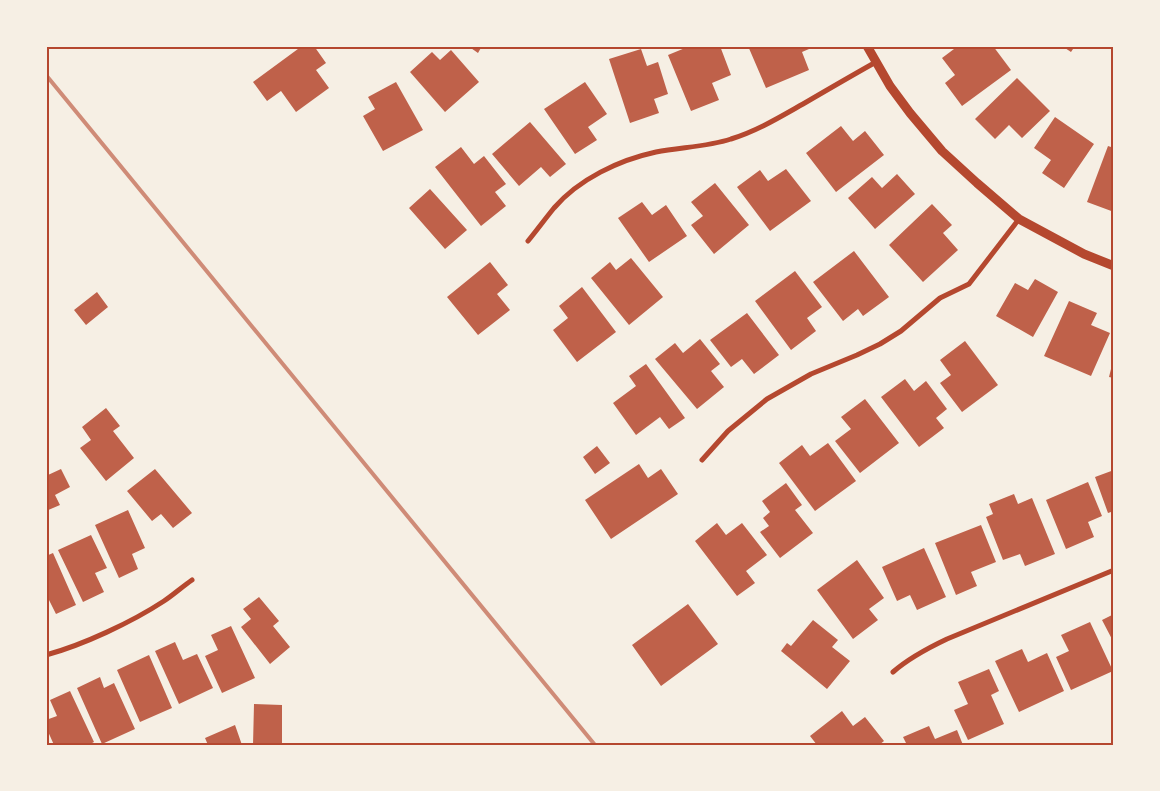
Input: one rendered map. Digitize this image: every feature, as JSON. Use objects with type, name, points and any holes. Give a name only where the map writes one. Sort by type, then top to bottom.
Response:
[{"type":"street","points":[[867,46],[910,114],[942,151],[1018,219],[1084,254],[1114,266]]},
{"type":"street","points":[[528,242],[554,208],[572,191],[611,167],[656,152],[706,146],[754,131],[876,62]]},
{"type":"street","points":[[702,460],[728,431],[767,399],[811,374],[880,344],[901,331],[940,298],[969,284],[1018,219]]},
{"type":"street","points":[[893,672],[903,663],[948,638],[1114,570]]},
{"type":"street","points":[[46,655],[66,650],[136,617],[164,601],[192,580]]},
{"type":"building","points":[[302,46],[314,46],[326,63],[316,70],[329,88],[296,112],[281,91],[267,101],[253,82]]},
{"type":"building","points":[[468,46],[482,46],[478,53]]},
{"type":"building","points":[[690,46],[720,46],[731,75],[712,83],[719,100],[691,111],[668,55]]},
{"type":"building","points":[[748,46],[816,46],[802,52],[809,70],[766,88]]},
{"type":"building","points":[[958,46],[993,46],[1011,70],[962,106],[945,83],[955,75],[942,58]]},
{"type":"building","points":[[1062,46],[1075,46],[1071,52]]},
{"type":"building","points":[[641,49],[647,66],[658,62],[668,94],[654,99],[659,113],[630,123],[609,59]]},
{"type":"building","points":[[451,50],[479,82],[445,112],[410,72],[432,52],[440,60]]},
{"type":"building","points":[[1017,78],[1050,111],[1022,138],[1009,125],[995,139],[975,119]]},
{"type":"building","points":[[396,82],[423,130],[383,151],[363,116],[375,109],[368,97]]},
{"type":"building","points":[[585,82],[607,114],[588,127],[597,140],[575,154],[544,109]]},
{"type":"building","points":[[1055,117],[1094,144],[1064,188],[1042,173],[1051,160],[1034,148]]},
{"type":"building","points":[[530,122],[566,164],[550,177],[541,167],[519,186],[492,154]]},
{"type":"building","points":[[841,126],[853,141],[865,131],[884,155],[836,192],[806,153]]},
{"type":"building","points":[[1108,146],[1114,148],[1114,212],[1087,202]]},
{"type":"building","points":[[461,147],[474,164],[484,156],[506,184],[495,192],[506,206],[481,226],[435,167]]},
{"type":"building","points":[[786,169],[811,201],[770,231],[737,187],[760,170],[768,181]]},
{"type":"building","points":[[897,174],[915,194],[875,229],[848,198],[872,177],[882,188]]},
{"type":"building","points":[[715,183],[749,225],[714,254],[691,225],[703,216],[691,202]]},
{"type":"building","points":[[430,189],[467,230],[445,249],[409,208]]},
{"type":"building","points":[[642,202],[652,215],[666,205],[687,236],[649,262],[618,218]]},
{"type":"building","points":[[932,204],[952,225],[943,233],[958,250],[923,282],[889,245]]},
{"type":"building","points":[[854,251],[889,297],[863,316],[858,309],[843,321],[813,282]]},
{"type":"building","points":[[631,258],[663,297],[629,325],[591,278],[610,262],[616,270]]},
{"type":"building","points":[[490,262],[508,285],[497,294],[510,310],[478,335],[447,297]]},
{"type":"building","points":[[795,271],[822,307],[807,318],[816,331],[791,350],[755,301]]},
{"type":"building","points":[[1035,279],[1058,292],[1033,337],[996,316],[1015,283],[1028,290]]},
{"type":"building","points":[[582,287],[616,332],[577,362],[553,330],[568,318],[559,306]]},
{"type":"building","points":[[97,292],[108,307],[86,325],[74,310]]},
{"type":"building","points":[[1069,301],[1097,313],[1091,325],[1110,333],[1091,376],[1044,356]]},
{"type":"building","points":[[747,313],[779,355],[754,374],[742,359],[731,367],[710,340]]},
{"type":"building","points":[[700,339],[720,364],[711,371],[724,387],[697,409],[655,359],[675,343],[683,353]]},
{"type":"building","points":[[965,341],[998,385],[962,412],[940,383],[951,375],[940,360]]},
{"type":"building","points":[[1114,361],[1114,378],[1109,377]]},
{"type":"building","points":[[646,364],[685,418],[669,429],[660,417],[636,435],[613,403],[636,386],[629,376]]},
{"type":"building","points":[[905,379],[914,391],[926,381],[947,409],[936,418],[944,428],[919,447],[881,397]]},
{"type":"building","points":[[865,399],[899,443],[860,473],[835,441],[851,429],[841,417]]},
{"type":"building","points":[[106,408],[120,426],[113,431],[134,458],[106,481],[80,448],[91,440],[82,427]]},
{"type":"building","points":[[828,443],[856,481],[815,511],[779,463],[802,445],[810,456]]},
{"type":"building","points":[[597,446],[610,463],[595,474],[583,457]]},
{"type":"building","points":[[639,464],[648,478],[661,469],[678,494],[611,539],[585,500]]},
{"type":"building","points":[[61,469],[70,487],[55,495],[60,505],[46,511],[46,471],[48,475]]},
{"type":"building","points":[[155,469],[192,513],[173,528],[161,514],[152,521],[127,491]]},
{"type":"building","points":[[1114,470],[1114,511],[1108,513],[1095,477]]},
{"type":"building","points":[[1088,482],[1102,516],[1088,522],[1094,537],[1066,549],[1046,500]]},
{"type":"building","points":[[786,483],[802,505],[795,510],[813,533],[780,558],[760,532],[769,526],[763,518],[770,512],[762,501]]},
{"type":"building","points":[[1014,494],[1018,504],[1032,498],[1055,554],[1025,566],[1020,554],[1003,560],[986,517],[993,514],[989,504]]},
{"type":"building","points":[[128,510],[145,548],[132,554],[138,569],[119,578],[95,525]]},
{"type":"building","points":[[717,523],[726,535],[742,523],[767,555],[746,571],[755,583],[737,596],[695,541]]},
{"type":"building","points":[[981,525],[996,562],[971,572],[977,586],[956,595],[935,543]]},
{"type":"building","points":[[91,535],[107,568],[95,573],[104,592],[83,602],[58,550]]},
{"type":"building","points":[[924,548],[946,597],[917,610],[910,595],[897,601],[882,567]]},
{"type":"building","points":[[53,553],[76,605],[56,614],[49,600],[46,601],[46,556]]},
{"type":"building","points":[[857,560],[884,598],[869,609],[878,620],[853,639],[817,590]]},
{"type":"building","points":[[259,597],[279,621],[273,626],[290,647],[270,664],[241,627],[251,619],[243,609]]},
{"type":"building","points":[[688,604],[718,644],[661,686],[632,645]]},
{"type":"building","points":[[1114,614],[1114,643],[1102,620]]},
{"type":"building","points":[[813,620],[838,640],[832,647],[850,661],[827,689],[781,651],[787,643],[791,646]]},
{"type":"building","points":[[1090,622],[1113,671],[1071,690],[1056,657],[1069,651],[1061,635]]},
{"type":"building","points":[[231,626],[255,678],[222,693],[205,656],[218,650],[211,635]]},
{"type":"building","points":[[175,642],[183,660],[197,654],[213,688],[179,704],[155,651]]},
{"type":"building","points":[[1022,649],[1028,662],[1047,653],[1064,691],[1019,712],[995,661]]},
{"type":"building","points":[[149,655],[172,708],[140,722],[117,670]]},
{"type":"building","points":[[989,669],[999,691],[991,695],[1004,724],[968,740],[954,710],[968,704],[958,682]]},
{"type":"building","points":[[100,677],[104,688],[114,683],[135,729],[102,744],[77,688]]},
{"type":"building","points":[[70,691],[94,742],[88,745],[54,745],[46,727],[46,720],[57,716],[50,700]]},
{"type":"building","points":[[254,704],[282,705],[282,745],[253,745]]},
{"type":"building","points":[[842,711],[853,726],[865,717],[884,741],[879,745],[817,745],[810,736]]},
{"type":"building","points":[[235,725],[242,745],[208,745],[205,738]]},
{"type":"building","points":[[929,726],[935,739],[957,730],[963,745],[907,745],[903,737]]},
{"type":"railway","points":[[46,75],[595,745]]}]
